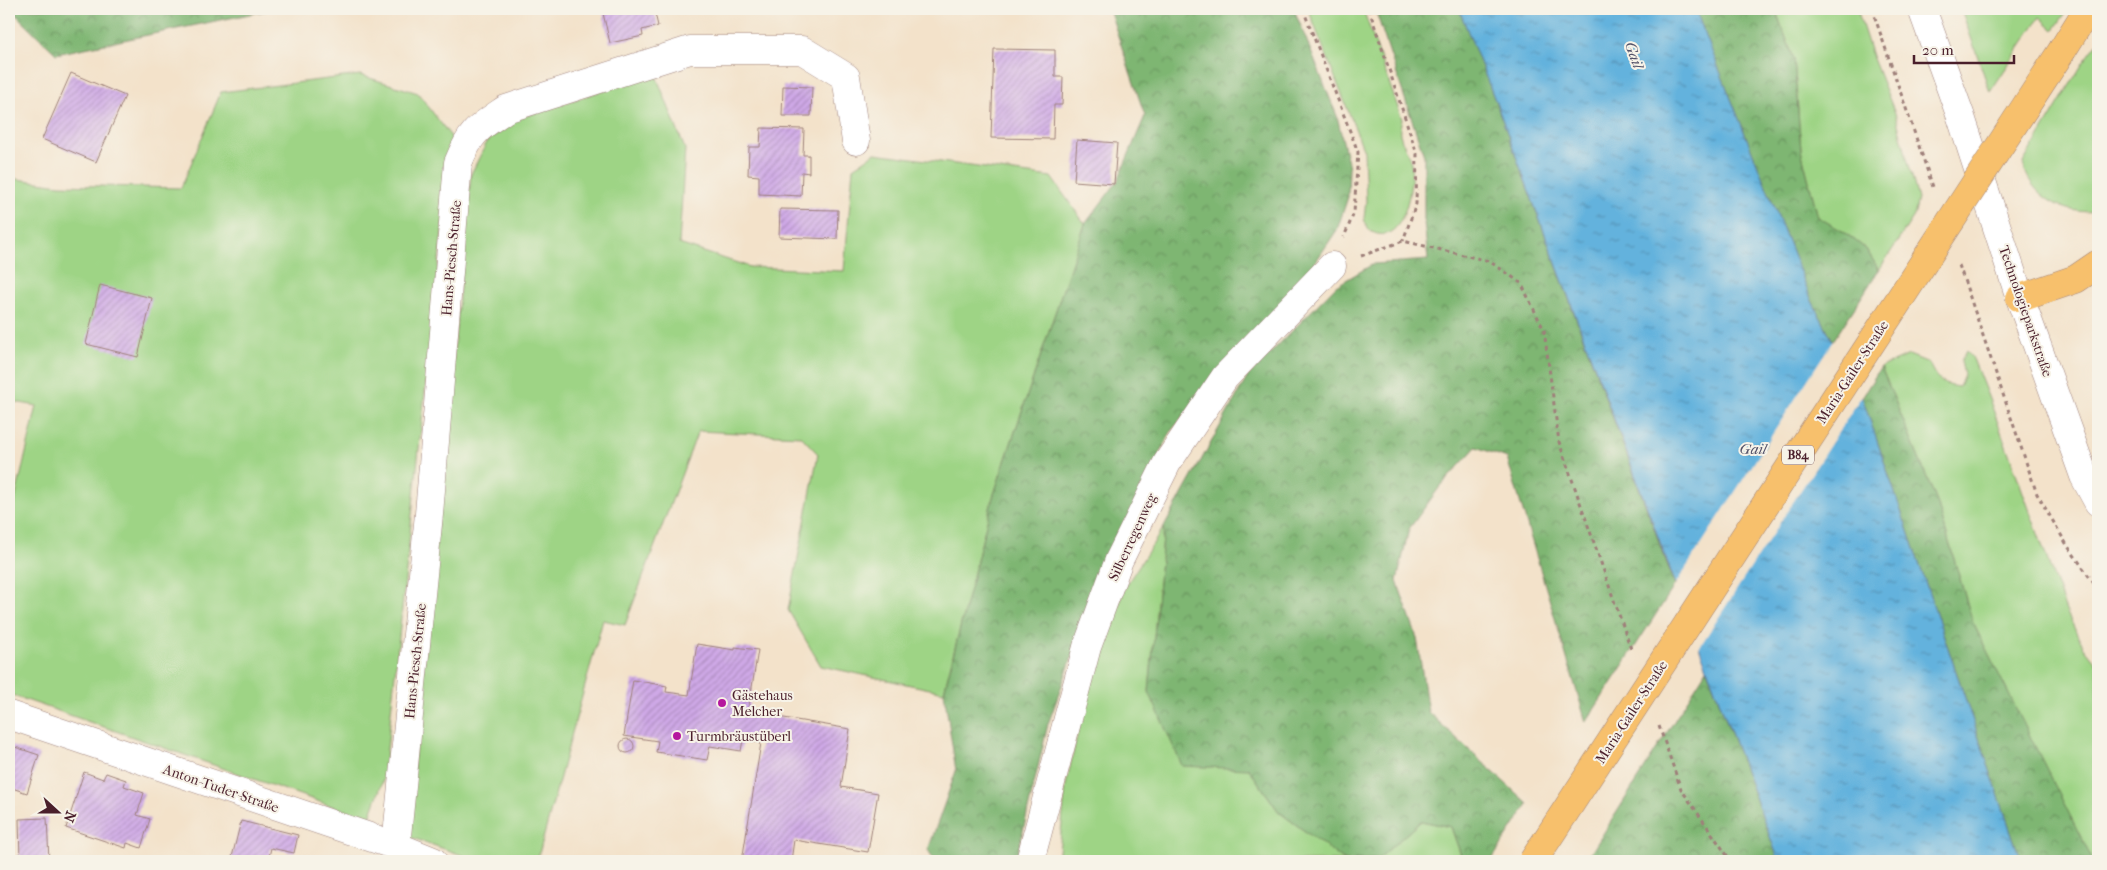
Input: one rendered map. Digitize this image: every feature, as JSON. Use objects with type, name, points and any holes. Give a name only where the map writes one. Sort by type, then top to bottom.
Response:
[{"type":"main road","name":"Maria-Gailer-Straße","points":[[1533,861],[2088,9]]},
{"type":"main road","points":[[2020,298],[2076,279],[2098,264]]},
{"type":"street","name":"Technologieparkstraße","points":[[1922,9],[1961,117],[2020,298],[2084,476],[2098,502]]},
{"type":"street","name":"Hans-Piesch-Straße","points":[[396,846],[430,514],[458,163],[467,141],[481,126],[506,109],[690,50],[802,50],[846,77],[856,141]]},
{"type":"street","name":"Silberregenweg","points":[[1030,861],[1087,647],[1119,560],[1167,463],[1225,378],[1332,266]]},
{"type":"street","name":"Anton-Tuder-Straße","points":[[9,715],[396,846],[433,861]]},
{"type":"path","points":[[1303,9],[1358,152],[1354,213],[1332,266]]},
{"type":"path","points":[[1369,9],[1417,154],[1416,204],[1403,241]]},
{"type":"path","points":[[1872,9],[1936,196]]},
{"type":"path","points":[[1332,266],[1403,241],[1489,261],[1521,284],[1544,330],[1559,442],[1634,659]]},
{"type":"path","points":[[1958,261],[2037,494],[2067,545],[2098,589]]},
{"type":"path","points":[[1658,724],[1681,789],[1731,861]]},
{"type":"green space","points":[[10,9],[274,9],[56,54]]},
{"type":"green space","points":[[1109,9],[1294,9],[1337,116],[1349,167],[1348,197],[1337,230],[1310,270],[1171,431],[1103,571],[1048,724],[1016,861],[935,861],[928,850],[956,771],[944,692],[993,497],[1085,224],[1117,182],[1145,116]]},
{"type":"green space","points":[[1308,9],[1363,9],[1402,119],[1400,134],[1411,163],[1410,187],[1404,214],[1398,225],[1389,233],[1379,234],[1367,229],[1364,218],[1366,201],[1364,151]]},
{"type":"green space","points":[[1375,9],[1459,9],[1495,100],[1675,585],[1586,722],[1507,458],[1476,447],[1439,488],[1409,529],[1397,581],[1417,638],[1428,712],[1528,804],[1491,861],[1463,861],[1451,827],[1421,821],[1378,859],[1345,861],[1279,812],[1249,769],[1182,766],[1149,692],[1164,527],[1248,376],[1336,286],[1373,264],[1428,260],[1424,222],[1424,156]]},
{"type":"green space","points":[[1695,9],[1775,9],[1794,59],[1801,150],[1818,217],[1844,232],[1866,249],[1879,270],[1833,341],[1812,301]]},
{"type":"green space","points":[[1775,9],[1857,9],[1872,56],[1895,113],[1918,199],[1914,216],[1879,270],[1866,249],[1844,232],[1818,218],[1801,150],[1794,59]]},
{"type":"green space","points":[[1961,9],[2068,9],[2054,30],[2040,17],[1990,92]]},
{"type":"green space","points":[[2098,43],[2098,211],[2086,212],[2062,207],[2051,202],[2033,186],[2023,163],[2083,63]]},
{"type":"green space","points":[[655,73],[685,149],[679,244],[750,267],[844,271],[853,168],[875,153],[1051,177],[1085,224],[993,497],[944,692],[821,666],[788,610],[818,454],[801,436],[698,431],[625,625],[603,620],[537,861],[479,861],[407,836],[471,174],[487,142],[514,120]]},
{"type":"green space","points":[[360,75],[418,93],[452,138],[384,778],[369,819],[9,694],[9,525],[37,406],[9,401],[9,178],[60,185],[181,188],[221,92]]},
{"type":"green space","points":[[1966,351],[1973,359],[1991,404],[2066,611],[2083,646],[2098,665],[2098,861],[2091,861],[1973,623],[1937,502],[1881,367],[1909,355],[1929,363],[1934,373],[1943,383],[1959,387],[1964,375],[1961,361]]},
{"type":"green space","points":[[1881,367],[1937,502],[1973,623],[2093,861],[2021,861],[1862,397]]},
{"type":"green space","points":[[1164,527],[1149,692],[1249,769],[1279,812],[1345,861],[1058,861],[1066,785],[1087,692],[1125,587]]},
{"type":"green space","points":[[1707,669],[1779,861],[1586,861]]},
{"type":"green space","points":[[1421,821],[1451,827],[1463,861],[1346,861],[1378,859]]},
{"type":"water","name":"Gail","points":[[1459,9],[1695,9],[1812,301],[1862,397],[2021,861],[1779,861],[1495,100]]},
{"type":"pier","points":[[1834,339],[1863,394],[1697,651],[1673,588]]},
{"type":"building","points":[[602,9],[654,9],[658,26],[642,30],[643,36],[610,43]]},
{"type":"building","points":[[771,9],[839,9],[837,13],[771,14]]},
{"type":"building","points":[[994,49],[1055,50],[1055,77],[1063,77],[1062,105],[1054,105],[1053,139],[991,138]]},
{"type":"building","points":[[71,73],[125,96],[96,162],[42,139]]},
{"type":"building","points":[[783,86],[812,87],[811,116],[782,116]]},
{"type":"building","points":[[761,128],[804,129],[803,155],[809,155],[809,173],[802,172],[801,196],[759,194],[759,176],[748,175],[749,147],[760,147]]},
{"type":"building","points":[[1077,140],[1117,143],[1114,184],[1074,181]]},
{"type":"building","points":[[780,209],[838,210],[837,239],[779,237]]},
{"type":"building","points":[[100,285],[152,298],[138,357],[86,344]]},
{"type":"building","points":[[697,644],[735,650],[735,647],[758,650],[748,712],[850,729],[841,787],[878,793],[868,852],[794,840],[791,861],[742,861],[761,743],[743,740],[741,751],[710,746],[707,760],[656,752],[658,741],[624,736],[633,680],[667,686],[666,692],[689,695]]},
{"type":"building","points":[[627,739],[632,741],[634,746],[632,751],[627,753],[622,751],[620,746],[622,741]]},
{"type":"building","points":[[9,745],[39,755],[27,793],[9,787]]},
{"type":"building","points":[[84,772],[103,779],[106,773],[126,780],[124,786],[144,793],[137,815],[150,819],[141,848],[127,843],[126,848],[66,828]]},
{"type":"building","points":[[47,818],[49,861],[20,861],[19,819]]},
{"type":"building","points":[[241,821],[298,835],[294,853],[271,848],[268,861],[231,861]]},
{"type":"place","name":"Gästehaus Melcher","points":[[722,703]]},
{"type":"place","name":"Turmbräustüberl","points":[[677,736]]}]
